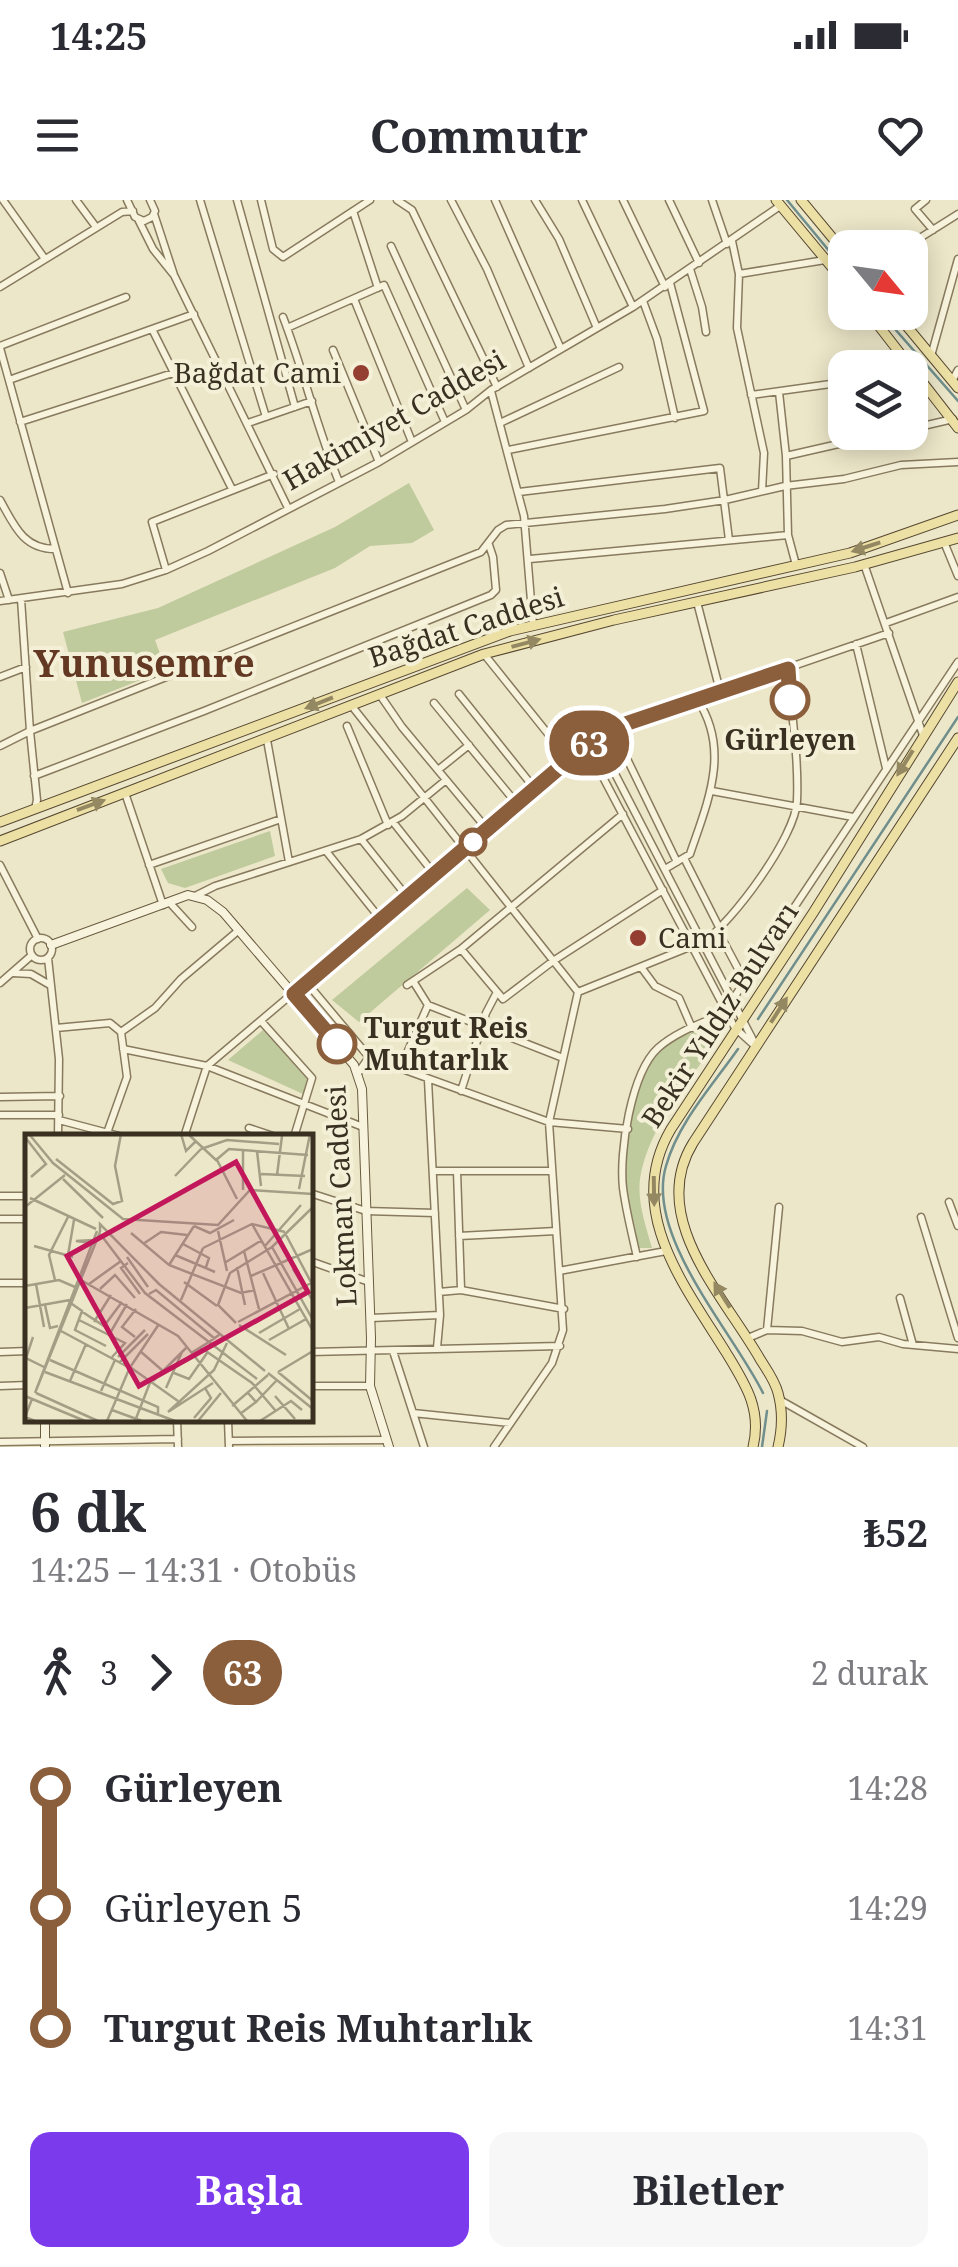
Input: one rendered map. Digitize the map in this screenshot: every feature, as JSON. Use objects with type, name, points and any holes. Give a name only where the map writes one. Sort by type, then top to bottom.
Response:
[{"type":"main road","points":[[801,200],[828,233]]},
{"type":"main road","points":[[778,203],[828,262]]},
{"type":"main road","points":[[909,330],[955,385]]},
{"type":"main road","points":[[928,391],[955,424]]},
{"type":"main road","points":[[946,522],[958,505]]},
{"type":"main road","name":"Bağdat Caddesi","points":[[0,822],[382,677],[533,625],[850,553],[958,515]]},
{"type":"main road","name":"Bağdat Caddesi","points":[[0,841],[484,654],[958,538]]},
{"type":"main road","name":"Bekir Yıldız Bulvarı","points":[[753,1447],[756,1423],[750,1391],[666,1251],[652,1198],[656,1162],[671,1129],[958,682]]},
{"type":"main road","name":"Bekir Yıldız Bulvarı","points":[[778,1447],[780,1400],[776,1385],[695,1253],[681,1216],[681,1169],[689,1149],[958,738]]},
{"type":"street","points":[[3,200],[45,259]]},
{"type":"street","points":[[76,200],[96,228]]},
{"type":"street","points":[[127,200],[153,249],[174,275]]},
{"type":"street","points":[[134,213],[138,200]]},
{"type":"street","points":[[150,200],[174,275],[288,508]]},
{"type":"street","points":[[0,286],[122,212],[147,220],[161,200]]},
{"type":"street","points":[[200,200],[266,416]]},
{"type":"street","points":[[237,200],[294,406]]},
{"type":"street","points":[[261,200],[274,249],[283,256],[370,200]]},
{"type":"street","points":[[397,200],[412,210],[494,389],[519,492],[530,560],[533,625]]},
{"type":"street","points":[[451,200],[530,368]]},
{"type":"street","points":[[495,200],[561,349]]},
{"type":"street","points":[[535,200],[560,239],[597,328]]},
{"type":"street","points":[[582,200],[633,308]]},
{"type":"street","points":[[508,450],[704,412],[668,285],[623,200]]},
{"type":"street","points":[[669,200],[698,263]]},
{"type":"street","points":[[712,200],[738,274],[737,328],[764,453],[762,490]]},
{"type":"street","points":[[926,200],[915,209],[933,230]]},
{"type":"street","name":"Hakimiyet Caddesi","points":[[4,601],[122,584],[166,570],[379,462],[633,308],[778,203]]},
{"type":"street","points":[[353,211],[378,288]]},
{"type":"street","points":[[928,233],[958,214]]},
{"type":"street","points":[[391,246],[466,410]]},
{"type":"street","points":[[931,356],[958,259]]},
{"type":"street","points":[[738,274],[826,260]]},
{"type":"street","points":[[690,269],[706,332]]},
{"type":"street","points":[[287,328],[384,285],[445,422]]},
{"type":"street","points":[[68,593],[0,347],[126,298]]},
{"type":"street","points":[[354,298],[412,442]]},
{"type":"street","points":[[642,301],[657,339],[675,418]]},
{"type":"street","points":[[9,380],[153,332],[194,314]]},
{"type":"street","points":[[283,317],[339,482]]},
{"type":"street","points":[[153,332],[232,490]]},
{"type":"street","points":[[333,350],[379,462]]},
{"type":"street","points":[[500,423],[620,367]]},
{"type":"street","points":[[955,385],[958,370]]},
{"type":"street","points":[[20,422],[174,373]]},
{"type":"street","points":[[751,396],[828,385]]},
{"type":"street","points":[[779,392],[788,535],[796,565]]},
{"type":"street","points":[[248,423],[312,400]]},
{"type":"street","points":[[928,427],[955,424]]},
{"type":"street","points":[[786,456],[828,446]]},
{"type":"street","points":[[0,746],[481,552],[503,526],[725,500],[901,465],[958,462]]},
{"type":"street","points":[[519,492],[720,468],[729,540]]},
{"type":"street","points":[[166,570],[152,522],[274,474]]},
{"type":"street","points":[[0,500],[23,538],[40,548],[55,549]]},
{"type":"street","points":[[530,560],[788,535]]},
{"type":"street","points":[[944,542],[958,576]]},
{"type":"street","points":[[34,776],[490,596],[496,590],[489,544]]},
{"type":"street","points":[[864,564],[922,735]]},
{"type":"street","points":[[0,572],[4,601]]},
{"type":"street","points":[[886,623],[958,597]]},
{"type":"street","points":[[21,598],[35,809]]},
{"type":"street","points":[[697,602],[720,691]]},
{"type":"street","points":[[185,1134],[207,1066],[586,745],[613,730],[889,632]]},
{"type":"street","points":[[856,644],[886,768]]},
{"type":"street","points":[[484,654],[569,760]]},
{"type":"street","points":[[733,999],[958,662]]},
{"type":"street","points":[[0,677],[26,667]]},
{"type":"street","points":[[703,942],[719,930],[765,870],[798,806],[788,669]]},
{"type":"street","points":[[379,694],[488,830]]},
{"type":"street","points":[[459,694],[534,789]]},
{"type":"street","points":[[664,870],[690,854],[712,790],[714,738],[697,699]]},
{"type":"street","points":[[434,703],[518,804]]},
{"type":"street","points":[[351,705],[578,992]]},
{"type":"street","points":[[347,726],[390,823],[435,875]]},
{"type":"street","points":[[613,730],[744,982]]},
{"type":"street","points":[[597,738],[756,1046]]},
{"type":"street","points":[[266,740],[289,862]]},
{"type":"street","points":[[438,770],[469,745]]},
{"type":"street","points":[[586,745],[735,1028],[756,1046]]},
{"type":"street","points":[[1,979],[40,958],[51,945],[361,839],[390,823],[446,780]]},
{"type":"street","points":[[712,790],[854,816]]},
{"type":"street","points":[[124,793],[166,904],[192,926]]},
{"type":"street","points":[[564,1058],[428,1005],[410,983],[461,949],[623,814]]},
{"type":"street","points":[[149,865],[281,819]]},
{"type":"street","points":[[361,839],[408,898]]},
{"type":"street","points":[[326,851],[382,920]]},
{"type":"street","points":[[0,865],[38,939]]},
{"type":"street","points":[[461,949],[503,999],[553,961],[663,890]]},
{"type":"street","name":"Lokman Caddesi","points":[[195,896],[218,907],[358,1073],[370,1386],[388,1444]]},
{"type":"street","points":[[121,1032],[155,1008],[181,979],[239,930]]},
{"type":"street","points":[[38,939],[51,945]]},
{"type":"street","points":[[38,939],[31,946],[50,985],[56,1028],[58,1134]]},
{"type":"street","points":[[578,992],[692,946]]},
{"type":"street","points":[[641,967],[652,983],[678,996],[692,1028]]},
{"type":"street","points":[[12,973],[30,974],[50,985]]},
{"type":"street","points":[[307,983],[369,1058],[550,1122],[628,1129]]},
{"type":"street","points":[[461,1092],[482,1024],[497,992]]},
{"type":"street","points":[[494,1447],[560,1346],[564,1310],[550,1122],[578,992]]},
{"type":"street","points":[[400,1069],[428,1005]]},
{"type":"street","points":[[637,1257],[624,1189],[623,1156],[635,1087],[643,1066],[662,1044],[727,1012]]},
{"type":"street","points":[[261,1021],[312,1078],[295,1134]]},
{"type":"street","points":[[56,1028],[110,1024],[121,1032],[128,1077],[107,1133]]},
{"type":"street","points":[[124,1049],[207,1066],[363,1127]]},
{"type":"street","points":[[358,1073],[369,1058]]},
{"type":"street","points":[[428,1080],[440,1316],[438,1348]]},
{"type":"street","points":[[0,1097],[60,1096]]},
{"type":"street","points":[[0,1115],[59,1117],[111,1134]]},
{"type":"street","points":[[249,1128],[267,1134]]},
{"type":"street","points":[[432,1171],[552,1171]]},
{"type":"street","points":[[457,1171],[461,1290]]},
{"type":"street","points":[[312,1194],[366,1212],[435,1213]]},
{"type":"street","points":[[949,1202],[958,1226]]},
{"type":"street","points":[[767,1330],[779,1207]]},
{"type":"street","points":[[922,1217],[958,1338]]},
{"type":"street","points":[[460,1236],[556,1232]]},
{"type":"street","points":[[559,1271],[666,1251]]},
{"type":"street","points":[[312,1262],[369,1282]]},
{"type":"street","points":[[0,1283],[25,1282]]},
{"type":"street","points":[[439,1292],[461,1290],[564,1310]]},
{"type":"street","points":[[946,1298],[958,1295]]},
{"type":"street","points":[[900,1298],[914,1346]]},
{"type":"street","points":[[370,1318],[440,1316]]},
{"type":"street","points":[[748,1338],[767,1330],[808,1332],[842,1342],[879,1338],[914,1346],[958,1349]]},
{"type":"street","points":[[312,1352],[560,1346]]},
{"type":"street","points":[[393,1351],[424,1447]]},
{"type":"street","points":[[0,1386],[25,1385]]},
{"type":"street","points":[[312,1386],[370,1386]]},
{"type":"street","points":[[780,1400],[863,1447]]},
{"type":"street","points":[[413,1413],[510,1424]]},
{"type":"street","points":[[0,1442],[178,1443]]},
{"type":"street","points":[[229,1444],[388,1444]]},
{"type":"green space","points":[[409,483],[434,530],[412,543],[370,546],[335,568],[155,640],[166,670],[82,703],[63,632],[158,608],[335,527]]},
{"type":"green space","points":[[270,831],[275,856],[185,888],[168,883],[161,869]]},
{"type":"green space","points":[[467,888],[490,910],[359,1022],[332,1000]]},
{"type":"green space","points":[[712,1025],[719,1038],[661,1123],[645,1160],[640,1196],[652,1248],[639,1248],[625,1206],[623,1180],[626,1124],[632,1099],[640,1076],[657,1052]]},
{"type":"green space","points":[[263,1030],[307,1079],[303,1094],[228,1060]]},
{"type":"waterway","points":[[787,200],[828,249]]},
{"type":"waterway","points":[[896,330],[958,401]]},
{"type":"waterway","points":[[758,1019],[958,717]]},
{"type":"waterway","points":[[738,1049],[697,1105],[671,1150],[663,1193],[668,1222],[680,1253],[763,1393]]},
{"type":"waterway","points":[[762,1447],[767,1411]]},
{"type":"bus line","name":"63","points":[[337,1044],[294,994],[586,745],[625,724],[788,669],[790,700]]},
{"type":"place","name":"Bağdat Cami","points":[[361,373]]},
{"type":"place","name":"Gürleyen","points":[[790,700]]},
{"type":"place","name":"Cami","points":[[638,938]]},
{"type":"place","name":"Turgut Reis Muhtarlık","points":[[337,1044]]},
{"type":"district","name":"Yunusemre","points":[[144,664]]}]
